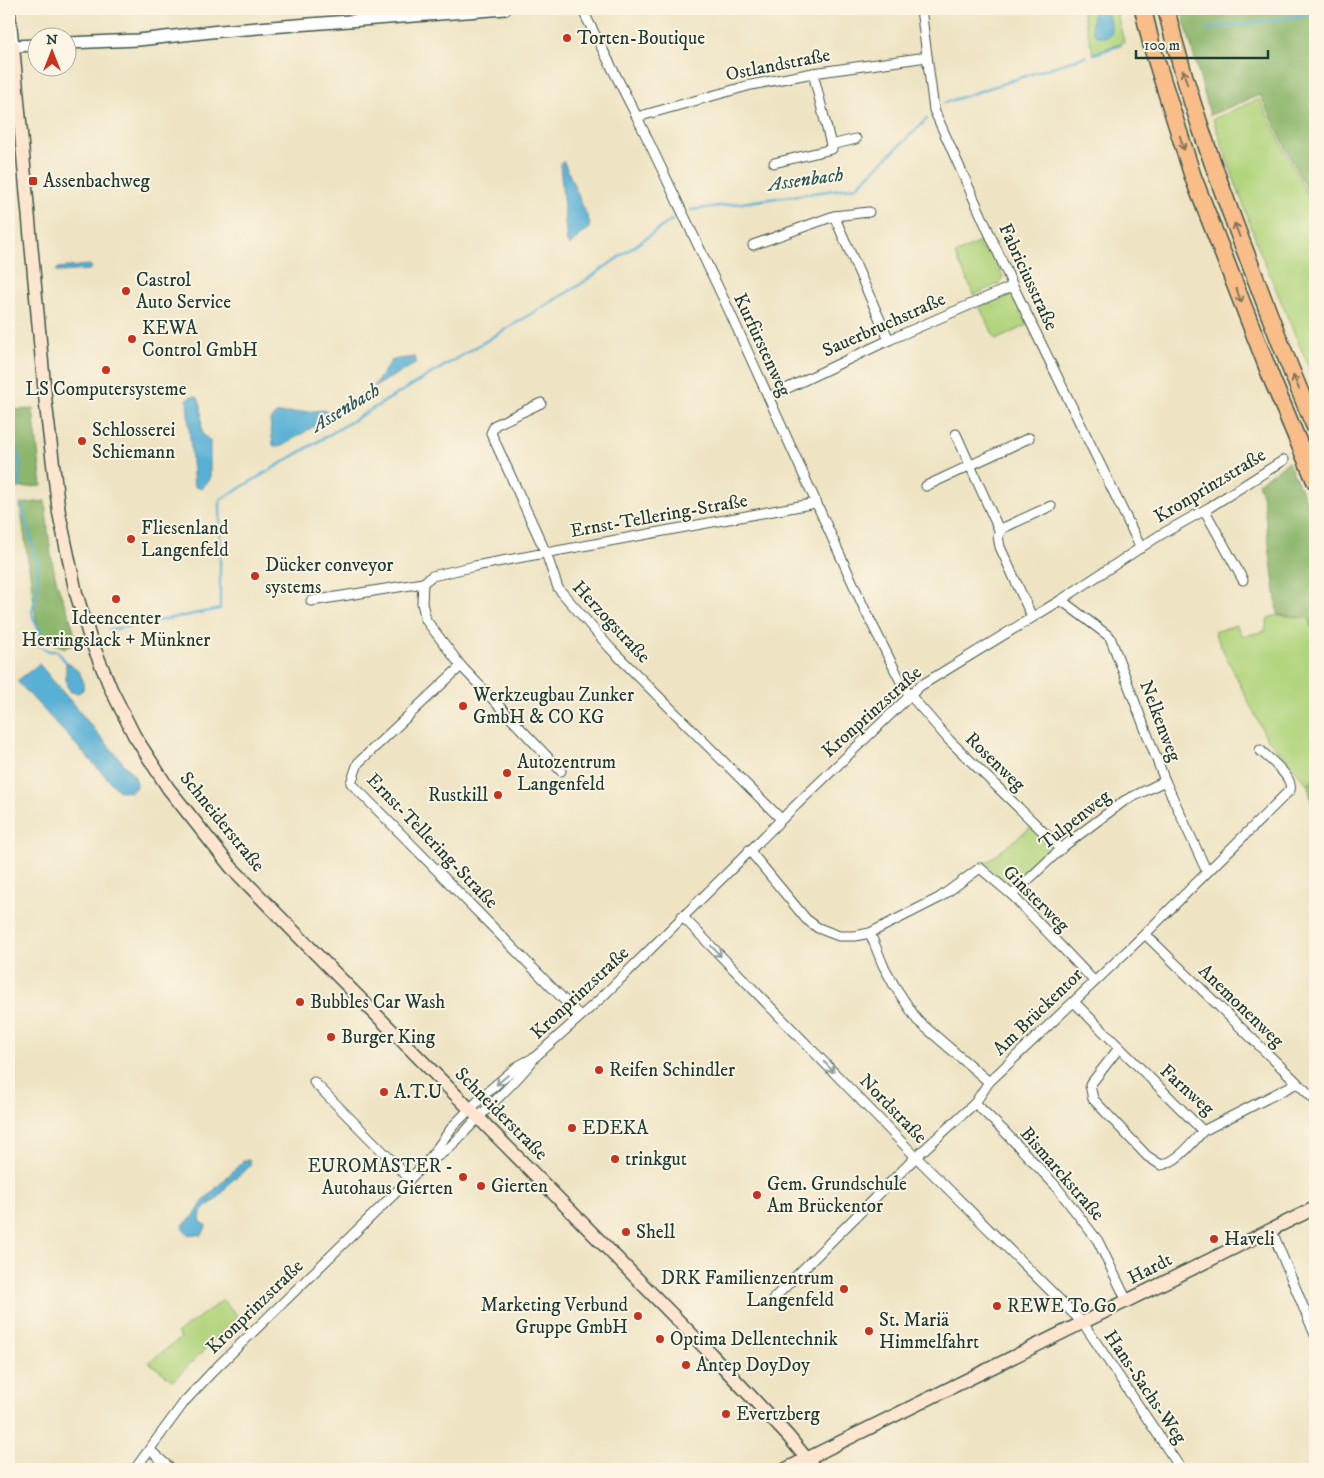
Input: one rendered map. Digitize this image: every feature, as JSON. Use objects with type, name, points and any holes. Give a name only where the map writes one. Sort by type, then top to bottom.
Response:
[{"type":"highway","points":[[1143,9],[1152,47],[1193,177],[1296,438],[1315,481]]},
{"type":"highway","points":[[1166,9],[1174,41],[1214,168],[1292,375],[1315,427]]},
{"type":"main road","name":"Schneiderstraße","points":[[11,47],[46,406],[59,513],[76,593],[90,638],[134,735],[184,809],[231,867],[712,1356],[788,1436],[811,1464]]},
{"type":"main road","name":"Hardt","points":[[786,1469],[811,1464],[1128,1301],[1315,1208]]},
{"type":"street","name":"Schneiderstraße","points":[[9,9],[11,47]]},
{"type":"street","points":[[78,43],[138,40],[220,31],[505,9]]},
{"type":"street","name":"Kurfürstenweg","points":[[582,9],[637,117],[769,397],[874,627],[904,688],[910,695]]},
{"type":"street","name":"Fabriciusstraße","points":[[920,9],[934,110],[1013,286],[1141,548]]},
{"type":"street","points":[[11,47],[28,46]]},
{"type":"street","name":"Ostlandstraße","points":[[637,117],[751,85],[813,73],[928,57]]},
{"type":"street","points":[[774,163],[832,149],[813,73]]},
{"type":"street","points":[[831,145],[856,139]]},
{"type":"street","points":[[753,245],[834,216],[869,212]]},
{"type":"street","points":[[834,216],[889,340]]},
{"type":"street","name":"Sauerbruchstraße","points":[[769,397],[889,340],[1013,286]]},
{"type":"street","name":"Herzogstraße","points":[[541,403],[495,425],[491,433],[546,553],[558,588],[610,648],[781,819]]},
{"type":"street","points":[[956,434],[1000,532]]},
{"type":"street","points":[[926,486],[1028,438]]},
{"type":"street","name":"Kronprinzstraße","points":[[135,1469],[185,1401],[213,1371],[428,1161],[437,1158],[474,1113],[524,1072],[535,1057],[600,999],[781,819],[920,686],[1061,600],[1141,548],[1205,511],[1284,460]]},
{"type":"street","name":"Ernst-Tellering-Straße","points":[[312,601],[423,583],[432,576],[816,503]]},
{"type":"street","points":[[1032,617],[998,540],[1003,528],[1050,506]]},
{"type":"street","points":[[1205,511],[1243,580]]},
{"type":"street","points":[[423,583],[422,603],[426,620],[461,666],[561,771]]},
{"type":"street","name":"Nelkenweg","points":[[1061,600],[1110,637],[1165,781],[1207,872]]},
{"type":"street","name":"Ernst-Tellering-Straße","points":[[461,666],[358,763],[351,783],[580,1016]]},
{"type":"street","name":"Rosenweg","points":[[910,695],[949,740],[1061,848]]},
{"type":"street","name":"Am Brückentor","points":[[774,1298],[974,1102],[989,1082],[1145,934],[1292,787],[1290,779],[1260,750]]},
{"type":"street","name":"Tulpenweg","points":[[1012,896],[1061,848],[1124,801],[1165,781]]},
{"type":"street","points":[[750,850],[806,920],[818,928],[839,936],[855,936],[870,933],[894,985],[917,1020],[989,1082]]},
{"type":"street","name":"Ginsterweg","points":[[870,933],[939,898],[980,868],[1012,896],[1094,981]]},
{"type":"street","name":"Nordstraße","points":[[682,916],[916,1157],[1083,1324]]},
{"type":"street","name":"Anemonenweg","points":[[1145,934],[1315,1100]]},
{"type":"street","name":"Farnweg","points":[[1074,1002],[1203,1131],[1297,1083]]},
{"type":"street","points":[[1119,1048],[1090,1085],[1093,1099],[1147,1156],[1161,1166],[1170,1163],[1186,1150],[1203,1131]]},
{"type":"street","points":[[314,1082],[410,1179]]},
{"type":"street","name":"Bismarckstraße","points":[[974,1102],[1055,1185],[1098,1242],[1128,1301]]},
{"type":"street","points":[[1271,1229],[1315,1335]]},
{"type":"street","name":"Hans-Sachs-Weg","points":[[1083,1324],[1181,1469]]},
{"type":"street","points":[[150,1450],[171,1469]]},
{"type":"green space","points":[[1082,9],[1116,9],[1124,42],[1093,53]]},
{"type":"green space","points":[[1181,9],[1315,9],[1315,207],[1260,95],[1210,115]]},
{"type":"green space","points":[[1259,99],[1315,211],[1315,382],[1258,247],[1213,119]]},
{"type":"green space","points":[[986,239],[987,242],[979,247],[981,250],[987,247],[990,248],[1003,276],[1000,283],[974,295],[955,254]]},
{"type":"green space","points":[[1009,294],[1014,298],[1027,325],[996,340],[979,306]]},
{"type":"green space","points":[[33,409],[42,486],[17,488],[11,439],[9,437],[9,410]]},
{"type":"green space","points":[[1288,462],[1315,519],[1315,637],[1309,618],[1278,615],[1263,499],[1258,483]]},
{"type":"green space","points":[[45,501],[55,573],[76,643],[65,648],[50,642],[38,631],[20,504]]},
{"type":"green space","points":[[1278,615],[1310,618],[1315,637],[1315,776],[1308,785],[1266,737],[1214,632],[1236,625],[1243,636],[1265,631],[1268,618]]},
{"type":"green space","points":[[1315,776],[1315,821],[1308,785]]},
{"type":"green space","points":[[1031,827],[1047,843],[1046,854],[1016,884],[1008,885],[986,863]]},
{"type":"green space","points":[[223,1300],[238,1316],[173,1381],[149,1362],[181,1338],[177,1333]]},
{"type":"water","points":[[1094,9],[1107,9],[1112,33],[1107,37],[1096,35],[1092,29]]},
{"type":"water","points":[[561,162],[564,162],[590,223],[589,228],[570,245],[567,243]]},
{"type":"water","points":[[90,265],[92,268],[89,270],[56,271],[58,268]]},
{"type":"water","points":[[414,357],[416,359],[415,364],[374,386],[392,360]]},
{"type":"water","points":[[194,396],[198,398],[201,406],[202,433],[210,441],[210,480],[201,489],[194,486],[187,400]]},
{"type":"water","points":[[325,410],[329,414],[327,418],[282,446],[277,447],[273,445],[270,420],[276,414]]},
{"type":"water","points":[[66,662],[77,670],[83,681],[83,690],[78,693],[71,692],[67,686]]},
{"type":"water","points":[[39,664],[135,777],[136,787],[130,792],[118,790],[17,681]]},
{"type":"water","points":[[249,1160],[251,1164],[249,1167],[229,1183],[219,1197],[202,1211],[201,1222],[206,1225],[202,1235],[187,1234],[183,1229],[183,1225],[194,1216],[205,1199],[243,1161]]},
{"type":"waterway","name":"Assenbach","points":[[1207,29],[1315,14]]},
{"type":"waterway","name":"Assenbach","points":[[1094,54],[1121,45]]},
{"type":"waterway","name":"Assenbach","points":[[944,103],[1086,56]]},
{"type":"waterway","name":"Assenbach","points":[[691,210],[856,187],[927,119]]},
{"type":"waterway","name":"Assenbach","points":[[109,630],[220,609],[220,500],[578,286],[673,219]]},
{"type":"waterway","name":"Assenbach","points":[[9,433],[20,459],[19,488]]},
{"type":"waterway","name":"Assenbach","points":[[22,505],[38,565],[37,592],[32,611],[34,620],[40,630],[41,637],[47,640],[71,638]]},
{"type":"waterway","points":[[41,637],[38,645],[49,651],[57,651],[66,662]]},
{"type":"place","name":"Torten-Boutique","points":[[567,38]]},
{"type":"place","name":"Assenbachweg","points":[[33,181]]},
{"type":"place","name":"Castrol Auto Service","points":[[126,291]]},
{"type":"place","name":"KEWA Control GmbH","points":[[132,339]]},
{"type":"place","name":"LS Computersysteme","points":[[106,370]]},
{"type":"place","name":"Schlosserei Schiemann","points":[[82,441]]},
{"type":"place","name":"Fliesenland Langenfeld","points":[[131,539]]},
{"type":"place","name":"Dücker conveyor systems","points":[[255,576]]},
{"type":"place","name":"Ideencenter Herringslack + Münkner","points":[[116,599]]},
{"type":"place","name":"Werkzeugbau Zunker GmbH & CO KG","points":[[463,706]]},
{"type":"place","name":"Autozentrum Langenfeld","points":[[507,773]]},
{"type":"place","name":"Rustkill","points":[[498,795]]},
{"type":"place","name":"Bubbles Car Wash","points":[[300,1002]]},
{"type":"place","name":"Burger King","points":[[331,1037]]},
{"type":"place","name":"Reifen Schindler","points":[[599,1070]]},
{"type":"place","name":"A.T.U","points":[[384,1092]]},
{"type":"place","name":"EDEKA","points":[[572,1128]]},
{"type":"place","name":"trinkgut","points":[[615,1159]]},
{"type":"place","name":"EUROMASTER - Autohaus Gierten","points":[[463,1177]]},
{"type":"place","name":"Gierten","points":[[481,1186]]},
{"type":"place","name":"Gem. Grundschule Am Brückentor","points":[[757,1195]]},
{"type":"place","name":"Shell","points":[[626,1232]]},
{"type":"place","name":"Haveli","points":[[1214,1239]]},
{"type":"place","name":"DRK Familienzentrum Langenfeld","points":[[844,1289]]},
{"type":"place","name":"REWE To Go","points":[[997,1306]]},
{"type":"place","name":"Marketing Verbund Gruppe GmbH","points":[[638,1316]]},
{"type":"place","name":"St. Mariä Himmelfahrt","points":[[869,1331]]},
{"type":"place","name":"Optima Dellentechnik","points":[[660,1339]]},
{"type":"place","name":"Antep DoyDoy","points":[[686,1365]]},
{"type":"place","name":"Evertzberg","points":[[726,1414]]}]
